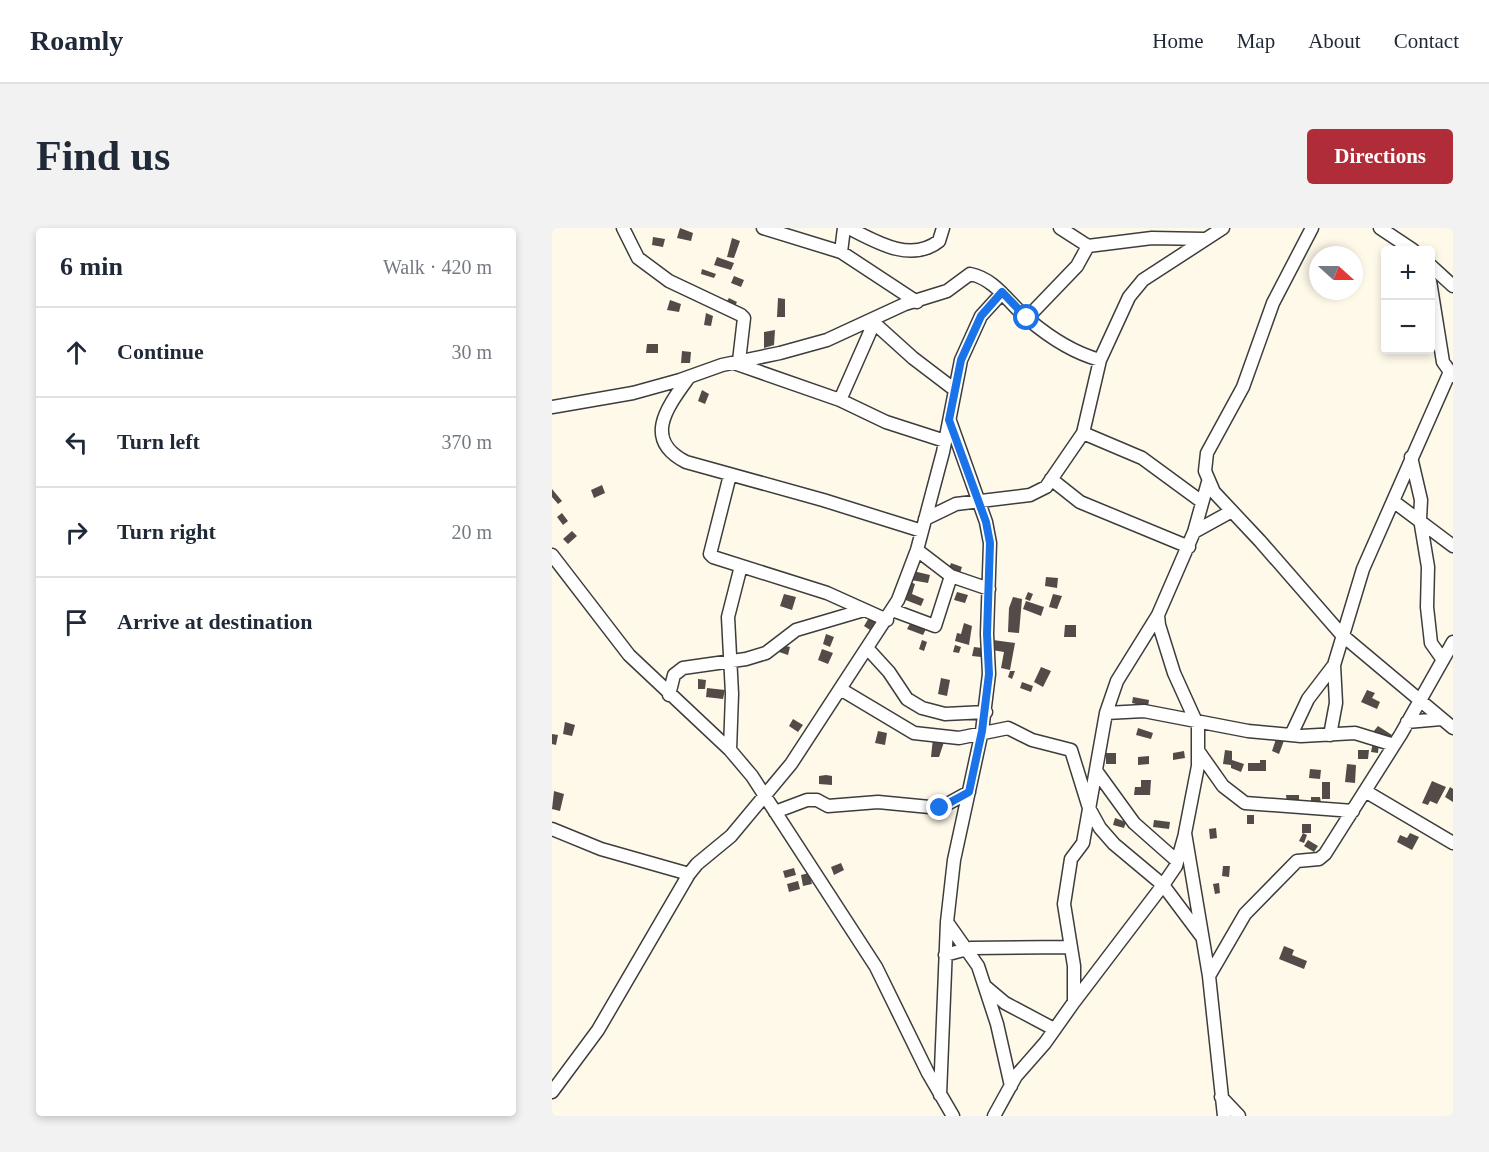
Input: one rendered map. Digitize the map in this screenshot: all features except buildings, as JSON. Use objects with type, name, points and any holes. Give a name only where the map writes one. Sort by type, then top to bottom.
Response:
[{"type":"street","points":[[623,228],[638,258],[669,281],[744,318],[736,362]]},
{"type":"street","points":[[763,228],[840,252],[917,302]]},
{"type":"street","points":[[840,252],[844,228]]},
{"type":"street","points":[[849,228],[892,248],[922,251],[928,250],[939,241],[943,228]]},
{"type":"street","points":[[1060,228],[1088,246],[1152,238],[1205,239]]},
{"type":"street","points":[[925,519],[956,504],[1030,495],[1046,487],[1083,432],[1100,360],[1129,297],[1143,280],[1222,228]]},
{"type":"street","points":[[1312,228],[1273,303],[1243,387],[1207,453],[1205,463],[1208,482],[1214,492],[1342,635],[1453,728]]},
{"type":"street","points":[[1380,228],[1407,246]]},
{"type":"street","points":[[1027,318],[1077,266],[1088,246]]},
{"type":"street","points":[[1435,269],[1453,286]]},
{"type":"street","points":[[552,407],[633,393],[736,362],[827,340],[873,322],[905,304],[947,291],[970,274],[989,282],[1027,318],[1060,342],[1100,360]]},
{"type":"street","points":[[552,1092],[604,1021],[689,874],[697,864],[731,836],[791,764],[890,615],[917,550],[945,441],[961,360],[981,316],[1002,292]]},
{"type":"street","points":[[1330,735],[1336,703],[1334,665],[1363,568],[1411,457],[1451,375],[1443,362],[1434,300]]},
{"type":"street","points":[[873,322],[955,390]]},
{"type":"street","points":[[840,400],[873,322]]},
{"type":"street","points":[[736,362],[840,400],[886,422],[945,441]]},
{"type":"street","points":[[689,377],[664,412],[662,426],[666,447],[675,457],[922,531]]},
{"type":"street","points":[[940,1096],[947,921],[954,860],[986,712],[989,674],[987,634],[990,543],[978,501],[949,420]]},
{"type":"street","points":[[1083,432],[1149,462],[1202,502]]},
{"type":"street","points":[[1411,457],[1421,501],[1420,519],[1428,567],[1427,607],[1431,643],[1443,660]]},
{"type":"street","points":[[730,475],[710,554],[718,560],[827,593],[864,610],[935,626],[951,576]]},
{"type":"street","points":[[1051,479],[1080,502],[1189,547]]},
{"type":"street","points":[[1074,1002],[1074,966],[1064,904],[1067,872],[1071,859],[1082,847],[1106,713],[1118,681],[1158,615],[1189,547],[1208,482]]},
{"type":"street","points":[[1393,501],[1420,519],[1453,546]]},
{"type":"street","points":[[1194,532],[1232,511]]},
{"type":"street","points":[[917,550],[951,576],[989,589]]},
{"type":"street","points":[[552,555],[629,655],[730,750],[752,776],[876,967],[940,1096],[953,1116]]},
{"type":"street","points":[[730,750],[729,617],[741,567]]},
{"type":"street","points":[[669,695],[678,670],[731,662],[766,653],[796,630],[864,610]]},
{"type":"street","points":[[994,1116],[1011,1086],[1163,885],[1177,861],[1185,833],[1199,752],[1198,726],[1174,673],[1158,625],[1158,615]]},
{"type":"street","points":[[1209,976],[1245,914],[1297,861],[1319,859],[1325,854],[1394,745],[1453,642]]},
{"type":"street","points":[[868,649],[889,672],[907,699],[922,708],[945,714],[986,712]]},
{"type":"street","points":[[1291,735],[1308,699],[1334,665]]},
{"type":"street","points":[[842,690],[914,733],[959,738],[982,731],[1008,728],[1032,740],[1071,750],[1089,808],[1100,828],[1114,844],[1163,885],[1204,940]]},
{"type":"street","points":[[1106,713],[1144,711],[1248,731],[1291,735],[1355,733],[1394,745]]},
{"type":"street","points":[[1407,722],[1441,719]]},
{"type":"street","points":[[1199,752],[1223,786],[1245,803],[1353,811]]},
{"type":"street","points":[[1096,772],[1134,823],[1177,861]]},
{"type":"street","points":[[1365,791],[1453,843]]},
{"type":"street","points":[[775,812],[807,800],[817,800],[828,806],[878,802],[940,808],[969,792]]},
{"type":"street","points":[[552,829],[601,849],[689,874]]},
{"type":"street","points":[[1185,833],[1209,976],[1224,1116]]},
{"type":"street","points":[[947,921],[978,966],[986,986],[1011,1086]]},
{"type":"street","points":[[945,955],[966,949],[1070,947]]},
{"type":"street","points":[[986,986],[1005,1003],[1054,1029]]},
{"type":"street","points":[[1221,1097],[1239,1116]]},
{"type":"route","points":[[940,808],[969,792],[986,712],[989,674],[987,634],[990,543],[986,522],[949,420],[961,360],[981,316],[1002,292],[1027,318]]}]
